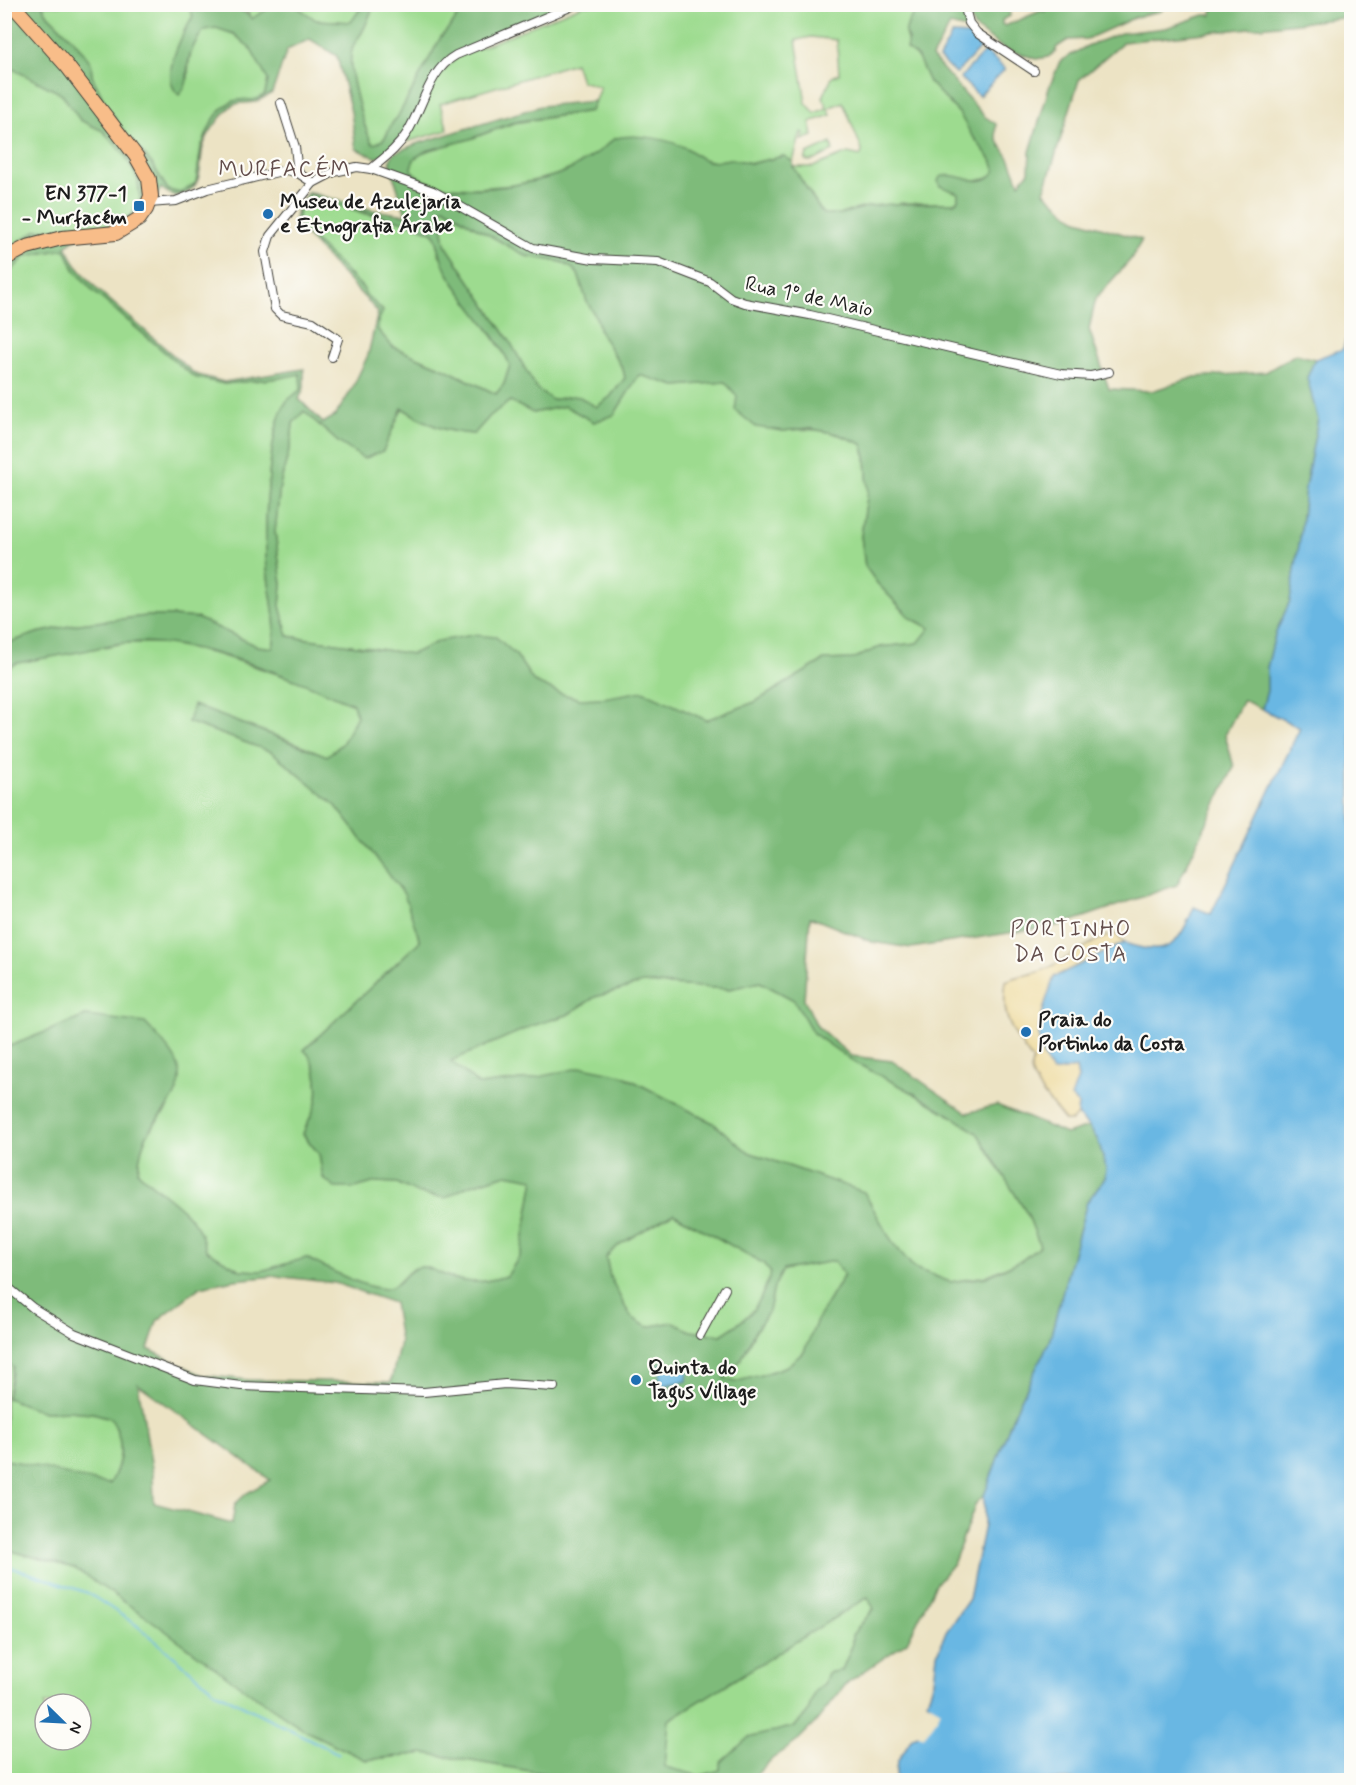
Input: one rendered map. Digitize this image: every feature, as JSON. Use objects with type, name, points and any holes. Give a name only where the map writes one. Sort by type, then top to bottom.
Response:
[{"type":"main road","points":[[4,259],[27,247],[62,238],[116,233],[139,219],[149,203],[151,192],[149,179],[136,156],[67,66],[12,4]]},
{"type":"street","points":[[371,169],[398,147],[420,109],[435,76],[446,62],[456,55],[577,4]]},
{"type":"street","points":[[964,4],[969,23],[977,33],[1035,71]]},
{"type":"street","points":[[281,103],[295,147],[298,173]]},
{"type":"street","name":"Rua 1º de Maio","points":[[313,183],[334,172],[357,167],[371,169],[433,191],[533,248],[593,258],[658,262],[710,282],[731,298],[745,303],[810,315],[1062,374],[1091,376],[1109,372]]},
{"type":"street","points":[[149,203],[176,201],[207,189],[286,170],[298,173],[313,183],[270,236],[265,252],[275,309],[281,315],[313,322],[338,339],[332,357]]},
{"type":"street","points":[[4,1284],[33,1308],[74,1333],[195,1380],[241,1386],[424,1392],[505,1384],[554,1388]]},
{"type":"street","points":[[700,1335],[725,1289]]},
{"type":"green space","points":[[915,4],[915,13],[909,20],[905,33],[910,51],[919,59],[929,82],[959,113],[993,162],[996,170],[988,178],[964,179],[940,186],[958,192],[958,200],[954,203],[902,203],[823,215],[793,167],[813,167],[848,153],[861,156],[862,150],[843,102],[828,108],[831,115],[810,122],[813,136],[802,140],[804,133],[801,132],[793,162],[784,156],[752,163],[731,159],[715,162],[702,159],[689,150],[602,150],[571,169],[554,176],[514,185],[477,188],[450,187],[431,183],[412,171],[415,158],[426,151],[470,139],[514,123],[591,111],[600,87],[581,81],[575,63],[440,104],[448,130],[406,142],[437,77],[457,57],[583,5]],"holes":[[[811,37],[837,40],[839,74],[832,77],[823,97],[827,108],[815,113],[806,103],[796,40]]]},
{"type":"green space","points":[[5,5],[42,5],[48,15],[76,43],[91,63],[92,76],[107,107],[125,133],[152,164],[168,190],[180,193],[196,183],[202,148],[210,125],[217,115],[234,101],[252,100],[265,94],[268,80],[250,48],[234,34],[216,28],[204,30],[192,50],[186,84],[179,95],[173,88],[171,68],[178,45],[193,16],[188,7],[182,5],[230,6],[246,13],[252,19],[273,5],[294,5],[316,20],[351,22],[363,5],[374,5],[365,27],[353,46],[351,55],[352,74],[358,101],[365,127],[373,144],[386,136],[441,37],[454,22],[464,5],[571,5],[449,56],[406,132],[386,153],[377,158],[356,149],[351,112],[337,56],[310,39],[287,50],[272,93],[255,102],[232,106],[217,121],[203,147],[200,173],[196,184],[192,189],[182,195],[176,195],[161,188],[145,217],[73,240],[66,246],[76,265],[97,289],[195,374],[224,382],[304,369],[304,388],[299,399],[323,423],[335,416],[351,391],[368,355],[378,312],[303,232],[295,219],[297,208],[308,192],[373,210],[406,215],[390,160],[394,153],[416,144],[541,106],[594,101],[591,111],[514,122],[470,139],[426,151],[415,158],[412,171],[426,181],[444,186],[489,188],[513,185],[535,181],[571,169],[616,138],[643,137],[680,145],[710,161],[730,159],[752,163],[784,156],[793,162],[793,167],[823,214],[840,214],[870,206],[891,204],[954,203],[958,200],[958,193],[940,186],[938,181],[940,177],[954,176],[984,180],[990,177],[995,170],[993,162],[971,134],[959,113],[929,82],[917,56],[906,49],[908,39],[905,33],[909,20],[915,13],[915,5],[961,5],[970,30],[950,25],[932,57],[984,116],[996,124],[997,139],[1010,160],[1019,183],[1029,172],[1030,152],[1049,88],[1060,61],[1087,46],[1121,33],[1166,28],[1204,15],[1212,15],[1212,9],[1207,5],[1351,5],[1351,16],[1342,18],[1123,42],[1079,80],[1044,192],[1075,219],[1142,240],[1131,259],[1096,298],[1089,329],[1109,389],[1152,391],[1195,377],[1266,372],[1296,354],[1315,359],[1307,378],[1318,419],[1305,488],[1290,601],[1275,635],[1267,668],[1267,691],[1262,709],[1243,700],[1225,735],[1234,767],[1177,885],[1061,925],[911,948],[872,942],[810,917],[804,999],[817,1026],[851,1056],[892,1061],[967,1113],[997,1105],[1066,1134],[1089,1127],[1098,1140],[1106,1168],[1105,1178],[1087,1202],[1049,1342],[1013,1416],[984,1496],[976,1503],[954,1562],[936,1584],[907,1642],[847,1683],[815,1723],[753,1778],[743,1780],[582,1780],[425,1753],[366,1760],[308,1732],[74,1568],[5,1549],[5,1460],[110,1484],[118,1467],[121,1451],[119,1435],[111,1418],[93,1413],[44,1412],[7,1398],[13,1367],[4,1361],[5,1048],[86,1016],[145,1023],[175,1059],[180,1072],[180,1081],[173,1098],[145,1139],[138,1172],[187,1214],[200,1232],[206,1250],[240,1270],[261,1271],[306,1258],[349,1279],[384,1289],[392,1287],[409,1272],[422,1267],[468,1282],[507,1276],[521,1254],[534,1179],[507,1174],[468,1186],[445,1198],[417,1193],[397,1183],[376,1182],[355,1188],[335,1188],[323,1178],[319,1154],[303,1134],[315,1108],[318,1093],[314,1066],[304,1050],[420,941],[404,894],[336,806],[272,752],[188,722],[193,705],[327,756],[342,744],[357,716],[353,704],[301,682],[241,661],[211,652],[152,643],[115,644],[17,663],[5,669],[5,644],[37,633],[79,624],[147,616],[197,618],[257,646],[273,648],[275,625],[266,556],[269,476],[281,414],[287,401],[301,389],[300,374],[224,384],[194,377],[93,291],[74,269],[65,249],[26,256],[5,277],[5,251],[37,230],[118,225],[133,213],[140,199],[138,180],[125,155],[103,131],[80,120],[62,94],[7,66],[4,61]],"holes":[[[310,194],[325,201],[404,222],[434,233],[447,272],[488,329],[510,365],[504,384],[496,394],[393,347],[378,330],[378,321],[383,311],[299,224],[299,207]],[[444,207],[526,256],[562,262],[572,268],[578,274],[587,302],[597,319],[600,332],[623,369],[625,378],[610,397],[596,407],[580,397],[572,396],[552,400],[536,388],[509,340],[445,244],[440,212]],[[639,375],[676,386],[725,382],[737,396],[735,410],[756,427],[783,431],[808,428],[838,434],[862,444],[866,457],[868,491],[861,536],[865,566],[877,583],[911,618],[930,628],[918,643],[880,647],[853,659],[824,660],[755,702],[706,720],[643,691],[603,698],[580,699],[559,693],[534,682],[516,655],[496,637],[473,635],[439,641],[412,654],[288,636],[280,606],[282,584],[275,532],[280,485],[291,443],[293,423],[304,411],[338,442],[364,459],[383,451],[402,408],[436,426],[474,434],[490,416],[510,401],[533,413],[565,406],[594,422],[614,415]],[[760,982],[794,1000],[813,1033],[854,1062],[908,1090],[978,1134],[1028,1215],[1040,1246],[1022,1260],[986,1277],[950,1282],[914,1268],[892,1242],[864,1192],[748,1152],[713,1123],[622,1075],[583,1067],[530,1079],[479,1085],[451,1061],[532,1026],[567,1015],[595,997],[643,983],[729,989]],[[673,1213],[763,1263],[771,1273],[753,1310],[721,1335],[690,1331],[673,1322],[647,1327],[631,1317],[610,1277],[606,1257],[620,1244]],[[834,1261],[844,1275],[818,1318],[804,1352],[787,1366],[765,1374],[735,1382],[724,1378],[741,1360],[754,1333],[769,1311],[774,1287],[783,1270]],[[276,1276],[335,1283],[394,1303],[400,1342],[391,1382],[248,1380],[202,1375],[148,1349],[157,1321],[200,1287],[234,1280]],[[138,1384],[270,1480],[247,1493],[235,1504],[232,1524],[154,1503],[153,1474]],[[868,1597],[874,1609],[852,1635],[852,1646],[842,1670],[828,1673],[824,1684],[815,1691],[807,1714],[795,1726],[748,1738],[720,1763],[720,1770],[700,1776],[665,1767],[669,1720]]]},
{"type":"green space","points":[[42,5],[182,5],[188,7],[193,16],[184,31],[188,79],[190,58],[196,41],[204,30],[217,28],[234,34],[250,48],[268,80],[265,94],[256,100],[237,100],[226,106],[201,146],[196,183],[180,193],[168,190],[152,164],[125,133],[107,107],[92,76],[91,63],[76,43],[48,15]]},
{"type":"green space","points":[[235,5],[276,5],[252,19],[247,11]]},
{"type":"green space","points":[[294,5],[363,5],[352,22],[316,20]]},
{"type":"green space","points":[[374,5],[464,5],[454,22],[441,37],[386,136],[373,144],[358,100],[352,74],[351,55],[353,46],[365,27]]},
{"type":"green space","points":[[966,5],[1019,5],[1010,10],[1010,16],[1002,20],[1005,26],[1043,10],[1045,12],[1056,5],[1166,5],[1161,11],[1136,17],[1087,39],[1068,40],[1048,57],[1036,59],[1003,48],[974,27]]},
{"type":"green space","points":[[4,61],[7,66],[62,94],[80,120],[103,131],[125,155],[138,180],[140,199],[133,213],[118,225],[37,230],[5,251]]},
{"type":"green space","points":[[831,143],[833,151],[815,160],[805,160],[807,154]]},
{"type":"green space","points":[[311,194],[365,214],[405,221],[434,233],[439,254],[510,365],[504,384],[496,394],[393,347],[378,330],[378,321],[383,311],[366,295],[363,288],[318,246],[299,223],[300,207]]},
{"type":"green space","points":[[444,207],[526,256],[562,262],[578,274],[587,302],[597,319],[600,332],[623,369],[625,378],[610,397],[596,407],[575,397],[552,400],[536,388],[509,340],[445,244],[440,212]]},
{"type":"green space","points":[[65,249],[74,269],[93,291],[194,377],[224,384],[280,378],[300,373],[301,389],[287,401],[281,413],[269,475],[266,556],[275,625],[273,648],[257,646],[197,618],[171,616],[147,616],[79,624],[37,633],[5,644],[4,277],[26,256]]},
{"type":"green space","points":[[639,374],[676,386],[725,382],[737,396],[783,431],[824,431],[862,444],[866,457],[868,491],[861,536],[865,566],[877,583],[910,618],[931,629],[918,643],[880,647],[853,659],[824,660],[755,702],[706,720],[688,712],[603,698],[580,699],[559,693],[534,682],[516,655],[439,641],[412,654],[288,636],[280,606],[282,584],[275,532],[280,485],[291,443],[293,423],[304,411],[338,442],[383,451],[402,408],[436,426],[474,434],[490,416],[510,401],[533,413],[565,406],[594,422],[614,415]]},
{"type":"green space","points":[[125,643],[167,643],[219,655],[305,683],[353,704],[357,716],[342,744],[327,756],[194,706],[188,722],[272,752],[336,806],[405,894],[420,941],[304,1050],[314,1066],[318,1093],[315,1108],[303,1134],[319,1154],[323,1178],[355,1188],[376,1182],[397,1183],[417,1193],[445,1197],[468,1186],[507,1174],[534,1179],[521,1254],[508,1276],[468,1282],[422,1267],[413,1269],[392,1287],[385,1289],[350,1279],[306,1258],[261,1271],[240,1270],[206,1250],[200,1232],[187,1214],[138,1172],[143,1144],[156,1122],[169,1107],[86,1016],[5,1048],[5,669],[17,663]]},
{"type":"green space","points":[[760,982],[794,1000],[813,1033],[854,1062],[908,1090],[978,1134],[1028,1215],[1040,1246],[1022,1260],[986,1276],[950,1282],[914,1268],[892,1242],[864,1192],[748,1152],[713,1123],[622,1075],[530,1079],[479,1085],[450,1061],[532,1025],[567,1015],[595,997],[643,983],[729,989]]},
{"type":"green space","points":[[673,1213],[763,1263],[771,1273],[753,1310],[721,1335],[690,1331],[673,1322],[647,1327],[631,1317],[610,1277],[606,1257],[620,1244]]},
{"type":"green space","points":[[834,1261],[844,1275],[818,1318],[804,1352],[787,1366],[765,1374],[735,1382],[724,1378],[741,1360],[754,1333],[769,1311],[774,1287],[783,1270]]},
{"type":"green space","points":[[5,1361],[13,1366],[7,1398],[44,1412],[93,1413],[111,1418],[118,1435],[120,1452],[110,1485],[5,1460]]},
{"type":"green space","points":[[4,1549],[74,1568],[308,1732],[366,1760],[425,1753],[582,1780],[5,1780]]},
{"type":"green space","points":[[868,1597],[874,1608],[852,1635],[852,1646],[842,1670],[828,1673],[824,1684],[815,1691],[807,1714],[795,1726],[748,1739],[721,1763],[721,1770],[700,1776],[664,1767],[668,1720]]},
{"type":"sand","name":"Praia do Portinho da Costa","points":[[1116,934],[1124,943],[1054,977],[1039,1037],[1043,1055],[1052,1072],[1076,1068],[1078,1078],[1072,1097],[1078,1104],[1077,1115],[1072,1121],[1065,1121],[1036,1084],[1031,1068],[1033,1061],[1010,1024],[1005,1005],[1006,981],[1048,968],[1097,940]]},
{"type":"water","points":[[952,34],[969,35],[981,47],[956,74],[939,58]]},
{"type":"water","points":[[985,51],[1005,69],[979,96],[960,78]]},
{"type":"water","points":[[1351,324],[1351,1780],[895,1780],[897,1762],[912,1738],[929,1728],[936,1711],[927,1701],[934,1681],[937,1654],[946,1631],[969,1599],[984,1525],[984,1496],[1013,1416],[1049,1342],[1087,1202],[1105,1178],[1106,1168],[1098,1140],[1077,1115],[1078,1104],[1071,1097],[1078,1078],[1076,1068],[1052,1072],[1045,1060],[1039,1042],[1042,1014],[1054,977],[1124,943],[1151,949],[1169,946],[1182,932],[1194,907],[1211,914],[1300,728],[1262,709],[1267,691],[1267,668],[1275,635],[1290,601],[1305,488],[1318,419],[1307,378],[1315,359],[1343,349]]},
{"type":"water","points":[[660,1363],[688,1368],[687,1381],[660,1386]]},
{"type":"pier","points":[[927,1702],[941,1710],[932,1727],[923,1737],[918,1735],[918,1731],[927,1726],[932,1711],[926,1704]]},
{"type":"waterway","points":[[4,1565],[88,1593],[135,1624],[216,1692],[339,1754]]},
{"type":"place","name":"EN 377-1 - Murfacém","points":[[139,206]]},
{"type":"place","name":"Museu de Azulejaria e Etnografia Árabe","points":[[268,214]]},
{"type":"place","name":"Praia do Portinho da Costa","points":[[1026,1032]]},
{"type":"place","name":"Quinta do Tagus Village","points":[[636,1380]]},
{"type":"district","name":"MURFACÉM","points":[[285,170]]},
{"type":"district","name":"PORTINHO DA COSTA","points":[[1071,942]]}]
